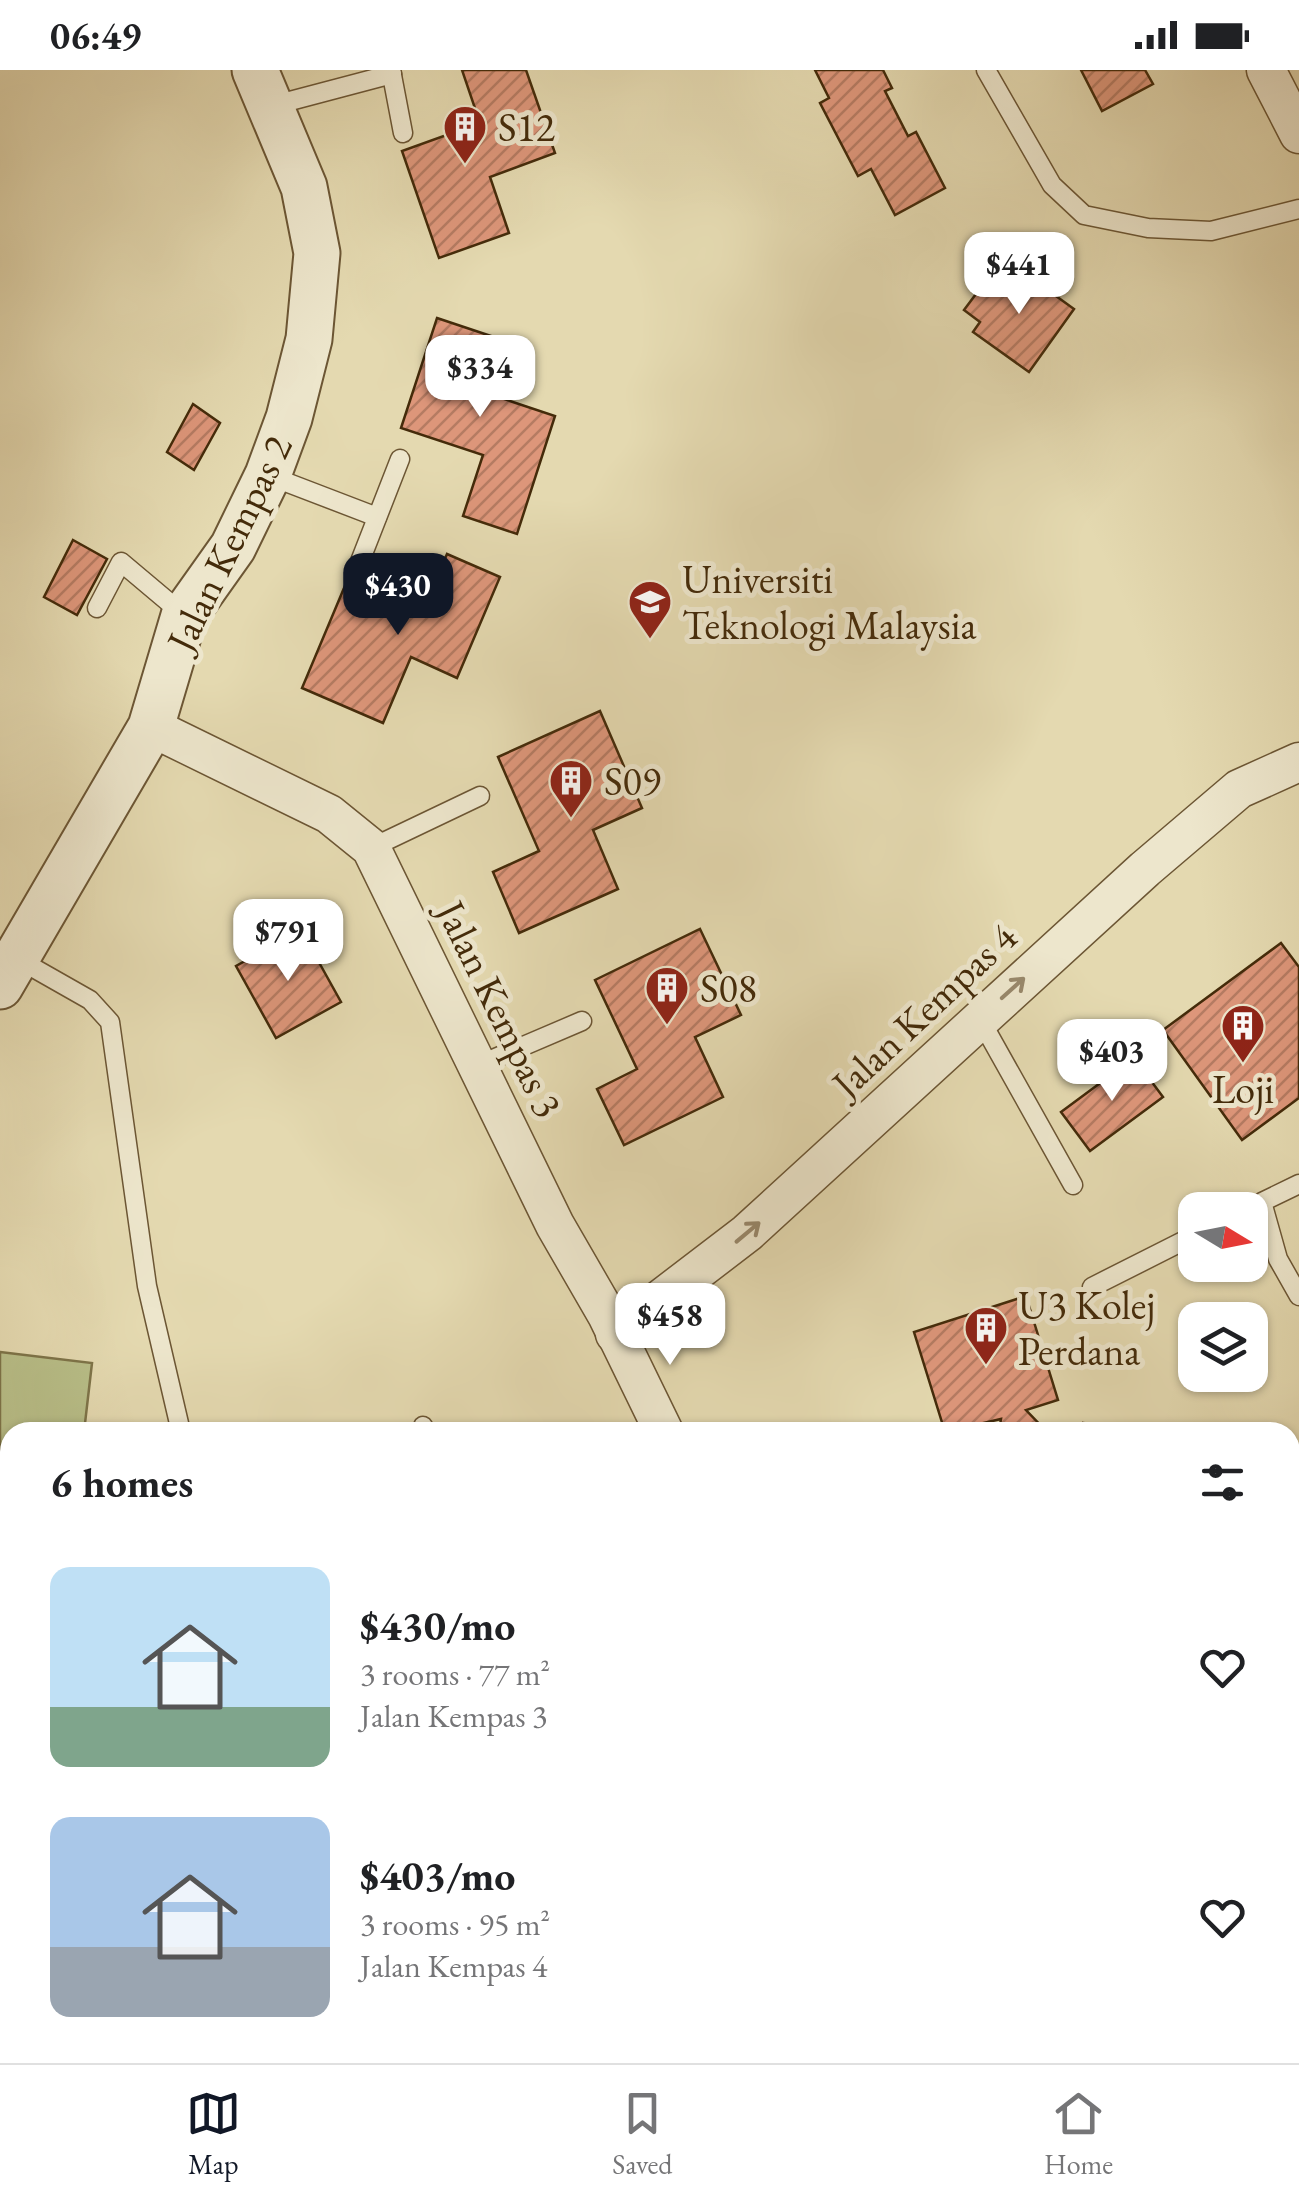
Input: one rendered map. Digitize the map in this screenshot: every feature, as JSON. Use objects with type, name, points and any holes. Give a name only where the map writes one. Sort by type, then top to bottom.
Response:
[{"type":"street","points":[[1266,70],[1299,134]]},
{"type":"street","name":"Jalan Kempas 2","points":[[8,972],[151,727],[184,616],[233,546],[268,475],[290,418],[309,339],[317,253],[304,187],[263,88]]},
{"type":"street","name":"Jalan Kempas 3","points":[[151,727],[329,814],[371,848],[555,1225],[616,1334],[659,1422]]},
{"type":"street","name":"Jalan Kempas 4","points":[[616,1334],[747,1234],[980,1019],[1239,789],[1299,762]]},
{"type":"lane","points":[[986,70],[1052,185],[1084,216],[1148,228],[1212,231],[1299,209]]},
{"type":"lane","points":[[263,88],[391,72],[403,133]]},
{"type":"lane","points":[[360,564],[400,459]]},
{"type":"lane","points":[[268,475],[377,517]]},
{"type":"lane","points":[[97,608],[121,562],[184,616]]},
{"type":"lane","points":[[371,848],[480,796]]},
{"type":"lane","points":[[8,972],[90,1000],[110,1022],[148,1286],[178,1422]]},
{"type":"lane","points":[[980,1019],[1072,1185]]},
{"type":"lane","points":[[479,1065],[582,1021]]},
{"type":"lane","points":[[1268,1199],[1299,1184]]},
{"type":"lane","points":[[1268,1236],[1299,1296]]},
{"type":"lane","points":[[1092,1287],[1178,1244]]},
{"type":"green space","points":[[0,1352],[92,1363],[85,1422],[0,1422]]},
{"type":"building","name":"S12","points":[[462,70],[526,70],[555,153],[490,177],[509,233],[439,258],[402,151],[480,123]]},
{"type":"building","points":[[815,70],[883,70],[892,88],[885,91],[908,136],[916,132],[945,188],[895,215],[871,169],[858,176],[820,103],[829,98]]},
{"type":"building","points":[[1081,70],[1145,70],[1153,84],[1102,111]]},
{"type":"building","points":[[1013,265],[1074,309],[1029,372],[973,332],[980,322],[964,310],[982,286],[993,293]]},
{"type":"building","points":[[437,318],[515,344],[498,397],[555,416],[517,534],[463,516],[483,455],[401,428]]},
{"type":"building","points":[[193,404],[220,423],[194,470],[167,452]]},
{"type":"building","points":[[73,540],[107,559],[77,615],[44,597]]},
{"type":"building","points":[[447,554],[500,577],[457,678],[411,657],[383,723],[302,688],[347,581],[422,613]]},
{"type":"building","name":"S09","points":[[600,711],[642,808],[593,830],[618,889],[519,933],[493,872],[539,851],[498,757]]},
{"type":"building","name":"S08","points":[[700,929],[741,1015],[695,1037],[723,1097],[624,1145],[597,1089],[637,1069],[595,980]]},
{"type":"building","points":[[301,930],[341,1002],[276,1038],[236,966]]},
{"type":"building","name":"Loji","points":[[1281,943],[1299,967],[1299,1098],[1242,1140],[1163,1030]]},
{"type":"building","name":"Loji","points":[[1134,1058],[1163,1097],[1090,1151],[1061,1112]]},
{"type":"building","name":"U3 Kolej Perdana","points":[[1026,1296],[1058,1400],[1026,1410],[1037,1422],[942,1422],[914,1332]]},
{"type":"place","name":"S12","points":[[465,165]]},
{"type":"place","name":"Universiti Teknologi Malaysia","points":[[650,640]]},
{"type":"place","name":"S09","points":[[571,819]]},
{"type":"place","name":"S08","points":[[667,1026]]},
{"type":"place","name":"Loji","points":[[1243,1064]]},
{"type":"place","name":"U3 Kolej Perdana","points":[[986,1366]]}]
